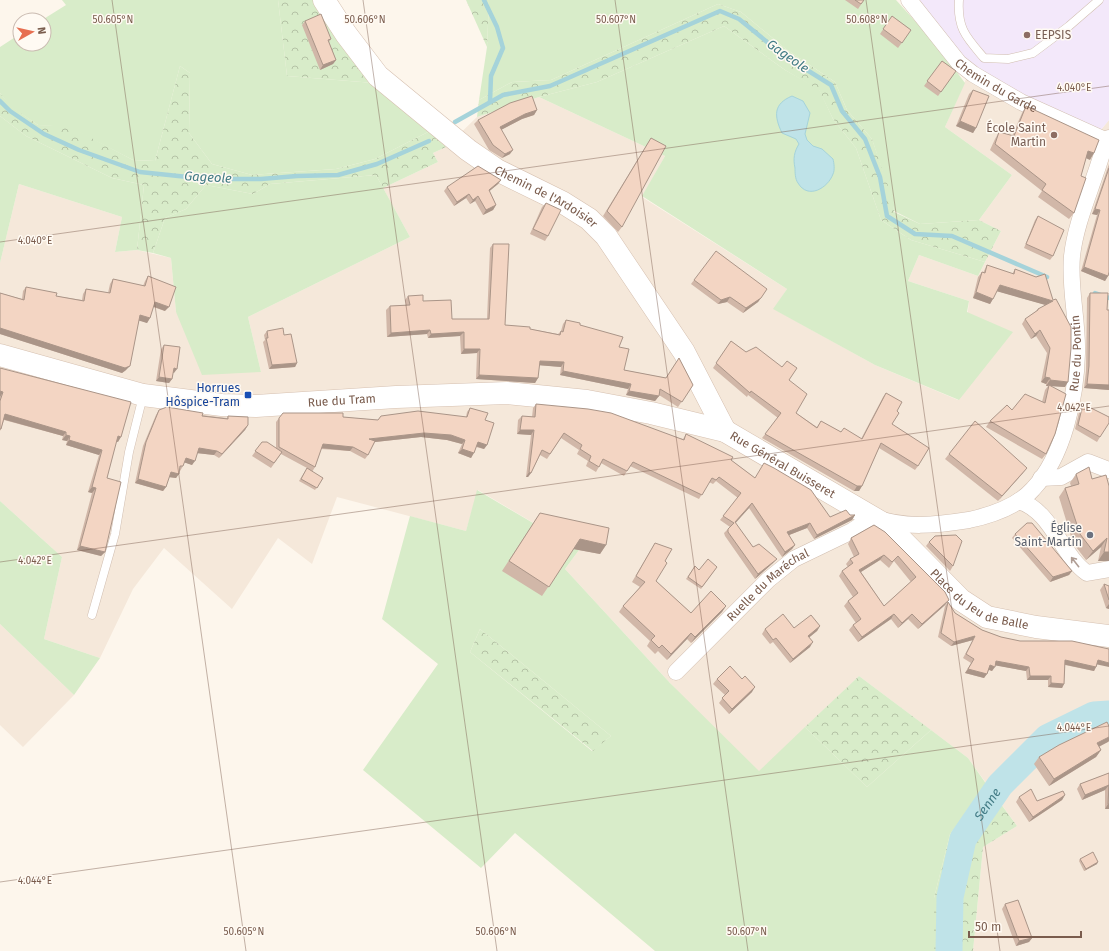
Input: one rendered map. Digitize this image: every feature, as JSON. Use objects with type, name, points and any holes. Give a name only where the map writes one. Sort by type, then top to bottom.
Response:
[{"type":"street","name":"Chemin de l'Ardoisier","points":[[324,0],[346,34],[378,76],[474,154],[497,170],[562,202],[589,219],[606,236],[684,352],[725,431]]},
{"type":"street","name":"Chemin du Garde","points":[[909,0],[959,63],[973,74],[1021,102],[1108,139]]},
{"type":"street","name":"Rue du Pontin","points":[[873,517],[889,523],[906,525],[955,522],[978,518],[999,511],[1019,501],[1033,489],[1041,478],[1057,449],[1071,405],[1077,352],[1072,256],[1085,203],[1108,139]]},
{"type":"street","name":"Rue du Tram","points":[[0,355],[144,395],[222,405],[256,406],[396,397],[506,393],[587,401],[651,413],[687,422]]},
{"type":"street","name":"Rue Général Buisseret","points":[[687,422],[725,431],[873,517]]},
{"type":"street","points":[[1041,478],[1061,477],[1088,462],[1109,470]]},
{"type":"street","points":[[1019,501],[1035,510],[1045,520],[1077,567],[1087,573],[1109,569]]},
{"type":"street","name":"Place du Jeu de Balle","points":[[873,517],[889,527],[961,600],[987,617],[1036,627],[1109,636]]},
{"type":"street","name":"Ruelle du Maréchal","points":[[676,672],[768,580],[794,559],[852,531],[873,517]]},
{"type":"lane","points":[[959,0],[958,8],[964,35],[984,58],[1008,59],[1033,53],[1069,26],[1099,0]]},
{"type":"lane","points":[[92,615],[115,534],[129,452],[144,395]]},
{"type":"shaded area","name":"EEPSIS","points":[[919,0],[1109,0],[1109,120],[1100,131],[970,70]]},
{"type":"shaded area","points":[[970,70],[1100,131],[1109,120],[1109,951],[973,951],[983,847],[1017,826],[968,758],[859,676],[759,772],[717,734],[565,569],[579,550],[478,490],[466,531],[337,497],[312,564],[278,538],[232,609],[164,548],[133,589],[100,658],[44,639],[62,557],[0,501],[0,263],[19,184],[122,217],[115,252],[137,250],[171,258],[176,312],[261,372],[248,317],[410,237],[383,188],[438,162],[433,153],[446,147],[477,117],[539,97],[665,156],[642,197],[787,289],[774,309],[875,365],[958,400],[969,301],[908,281],[919,255],[978,276],[1001,231],[979,220],[1012,175],[945,127]]},
{"type":"shaded area","points":[[0,624],[74,695],[23,747],[0,725]]},
{"type":"green space","points":[[62,0],[278,0],[287,76],[374,83],[430,131],[375,159],[336,169],[252,175],[212,164],[189,133],[190,73],[180,66],[155,161],[133,160],[69,127],[38,125],[11,107],[0,93],[0,47],[12,39],[12,52],[52,52],[52,14],[66,5]]},
{"type":"green space","points":[[278,0],[316,0],[374,83],[287,76]]},
{"type":"green space","points":[[466,0],[489,0],[487,47]]},
{"type":"green space","points":[[489,0],[896,0],[935,43],[965,83],[945,127],[1012,175],[979,220],[920,224],[894,211],[892,200],[872,139],[847,110],[835,82],[786,49],[741,12],[718,4],[551,80],[512,82],[479,100],[487,47]]},
{"type":"green space","points":[[718,4],[741,12],[786,49],[835,82],[847,110],[872,139],[893,200],[894,212],[920,224],[979,220],[1001,231],[985,262],[911,240],[881,220],[856,148],[833,119],[819,90],[785,70],[724,26],[597,82],[539,97],[477,117],[479,100],[512,82],[551,80]]},
{"type":"green space","points":[[724,26],[785,70],[819,89],[833,119],[856,148],[881,220],[911,240],[985,262],[978,276],[919,255],[908,281],[969,301],[967,312],[1013,332],[959,400],[875,365],[773,309],[787,289],[642,196],[665,156],[539,97],[597,82]]},
{"type":"green space","points":[[180,66],[190,73],[189,133],[212,164],[252,175],[336,169],[375,159],[430,131],[446,147],[433,153],[438,162],[383,188],[376,175],[270,184],[253,194],[206,185],[186,209],[165,218],[153,253],[137,250],[144,185],[112,178],[26,136],[0,116],[0,93],[12,107],[38,125],[69,126],[133,160],[155,161]]},
{"type":"green space","points":[[0,116],[26,136],[112,178],[144,185],[137,250],[115,252],[122,217],[19,184],[0,263]]},
{"type":"green space","points":[[376,175],[410,237],[248,317],[261,372],[202,375],[176,312],[171,258],[153,253],[165,218],[186,209],[206,185],[253,194],[270,184]]},
{"type":"green space","points":[[477,490],[579,550],[565,569],[670,683],[759,771],[805,727],[867,787],[931,730],[968,758],[987,785],[950,834],[934,898],[934,951],[655,951],[515,833],[481,868],[363,770],[438,664],[382,619],[410,516],[466,531]],"holes":[[[480,629],[611,736],[592,751],[470,652]]]},
{"type":"green space","points":[[0,501],[62,557],[44,639],[100,658],[74,695],[0,624]]},
{"type":"green space","points":[[480,629],[611,736],[593,751],[470,652]]},
{"type":"green space","points":[[859,676],[931,730],[867,787],[805,727]]},
{"type":"green space","points":[[987,785],[1017,826],[983,847],[973,951],[934,951],[934,898],[950,834]]},
{"type":"water","points":[[792,96],[803,101],[810,113],[805,134],[807,140],[813,146],[822,149],[833,159],[833,174],[827,184],[817,190],[807,191],[802,188],[797,181],[795,176],[794,159],[799,144],[796,139],[782,133],[778,121],[778,107],[786,99]]},
{"type":"building","points":[[855,0],[864,0],[861,4]]},
{"type":"building","points":[[321,14],[331,39],[328,40],[336,60],[323,65],[305,21]]},
{"type":"building","points":[[892,16],[911,30],[902,43],[883,29]]},
{"type":"building","points":[[942,61],[956,71],[941,92],[927,81]]},
{"type":"building","points":[[973,90],[989,96],[976,128],[960,121]]},
{"type":"building","points":[[532,96],[537,110],[525,114],[500,127],[513,150],[505,154],[493,145],[478,120],[510,103]]},
{"type":"building","points":[[1026,106],[1099,140],[1094,153],[1088,151],[1081,176],[1086,178],[1074,213],[1042,190],[1046,184],[995,144],[999,132],[1014,136]]},
{"type":"building","points":[[651,138],[666,146],[622,227],[607,211]]},
{"type":"building","points":[[478,166],[501,180],[489,190],[496,205],[486,210],[478,196],[473,200],[469,194],[457,202],[447,187]]},
{"type":"building","points":[[1109,168],[1108,276],[1084,267],[1100,210],[1095,209]]},
{"type":"building","points":[[546,203],[561,210],[548,236],[533,229]]},
{"type":"building","points":[[1038,216],[1064,230],[1053,256],[1026,244]]},
{"type":"building","points":[[493,244],[509,244],[505,325],[530,327],[530,329],[560,335],[561,331],[563,332],[566,320],[623,337],[619,347],[629,349],[624,370],[666,378],[679,358],[693,385],[682,402],[660,389],[659,396],[629,391],[631,384],[563,371],[564,362],[540,361],[538,378],[479,375],[480,349],[464,349],[464,332],[431,334],[430,330],[391,333],[390,306],[410,305],[408,296],[423,295],[423,301],[451,300],[452,319],[489,319]]},
{"type":"building","points":[[716,251],[767,289],[761,298],[746,308],[730,297],[721,300],[694,280]]},
{"type":"building","points":[[987,265],[1014,274],[1015,269],[1036,277],[1045,274],[1053,300],[1056,299],[1071,327],[1068,382],[1050,380],[1050,378],[1045,377],[1050,348],[1040,330],[1035,334],[1025,319],[1038,309],[1053,301],[1000,285],[993,299],[976,292],[982,272],[985,273]]},
{"type":"building","points":[[148,276],[176,287],[169,307],[155,302],[150,318],[140,315],[130,366],[125,368],[0,328],[0,293],[24,300],[26,287],[57,293],[56,296],[84,301],[86,289],[110,293],[113,279],[145,286]]},
{"type":"building","points":[[1090,293],[1108,293],[1109,385],[1087,384],[1089,366]]},
{"type":"building","points":[[283,328],[284,335],[291,334],[297,363],[272,365],[266,338],[268,338],[267,331]]},
{"type":"building","points":[[731,341],[746,352],[756,347],[782,367],[787,361],[797,368],[789,380],[807,394],[796,413],[817,428],[821,421],[841,432],[844,428],[862,439],[886,393],[902,402],[897,411],[899,413],[892,424],[929,448],[918,466],[881,443],[862,486],[857,486],[765,434],[781,413],[751,391],[750,393],[716,363]]},
{"type":"building","points":[[164,345],[180,347],[177,369],[174,368],[172,379],[159,377]]},
{"type":"building","points":[[0,368],[131,402],[121,437],[118,436],[107,478],[121,482],[105,552],[80,546],[96,488],[92,487],[102,450],[69,440],[70,436],[66,435],[66,432],[5,414],[0,429],[0,401],[3,392],[0,391]]},
{"type":"building","points":[[1049,385],[1066,394],[1055,434],[1046,454],[990,421],[1007,405],[1012,410],[1025,394],[1045,403]]},
{"type":"building","points":[[536,404],[588,409],[611,413],[684,440],[686,434],[733,457],[731,460],[755,478],[764,463],[774,468],[811,490],[830,517],[846,510],[850,515],[855,515],[817,535],[810,523],[787,532],[795,545],[785,552],[752,503],[735,522],[753,547],[759,544],[777,559],[758,574],[728,532],[728,529],[734,523],[723,516],[741,493],[719,477],[716,480],[712,478],[702,495],[633,462],[627,471],[603,459],[599,467],[589,461],[591,456],[580,449],[582,445],[564,433],[550,454],[542,450],[531,473],[529,472],[534,430],[520,430],[522,416],[535,417]]},
{"type":"building","points":[[1083,404],[1109,417],[1109,423],[1100,437],[1078,425]]},
{"type":"building","points":[[167,407],[203,413],[202,416],[228,419],[228,416],[248,417],[248,425],[222,454],[217,451],[199,448],[195,461],[186,458],[183,466],[180,466],[179,474],[171,472],[166,487],[138,479],[146,442],[159,410]]},
{"type":"building","points":[[470,408],[488,413],[485,420],[494,423],[487,445],[478,442],[474,453],[462,449],[465,440],[451,435],[424,433],[369,439],[375,441],[368,455],[353,447],[323,444],[315,467],[279,447],[279,418],[283,413],[343,413],[343,417],[378,420],[381,416],[418,411],[467,417]]},
{"type":"building","points":[[975,421],[1027,468],[1002,496],[949,454]]},
{"type":"building","points":[[262,442],[267,442],[282,452],[274,463],[255,451]]},
{"type":"building","name":"Église Saint-Martin","points":[[1089,467],[1092,479],[1106,475],[1109,486],[1109,552],[1104,552],[1107,538],[1093,551],[1080,534],[1065,488],[1079,484],[1076,474]]},
{"type":"building","points":[[307,468],[323,478],[317,488],[301,479]]},
{"type":"building","points":[[540,513],[609,528],[606,545],[580,539],[549,587],[509,561]]},
{"type":"building","points":[[1027,523],[1032,523],[1072,571],[1053,577],[1015,534]]},
{"type":"building","points":[[874,525],[885,532],[945,592],[949,600],[922,624],[912,614],[902,623],[894,614],[862,637],[853,625],[861,619],[848,601],[858,593],[842,571],[853,563],[850,559],[859,554],[851,538]],"holes":[[[884,555],[892,562],[898,556],[916,577],[884,606],[859,570]]]},
{"type":"building","points":[[956,535],[962,541],[953,566],[929,542],[935,536]]},
{"type":"building","points":[[655,543],[672,549],[665,561],[667,563],[656,581],[691,613],[711,591],[726,606],[695,637],[691,633],[671,654],[662,645],[659,648],[651,640],[655,636],[623,606],[645,582],[636,576]]},
{"type":"building","points":[[708,559],[717,567],[702,587],[688,577],[695,566],[699,570]]},
{"type":"building","points":[[1104,584],[1109,586],[1109,600]]},
{"type":"building","points":[[948,602],[955,613],[982,630],[1001,637],[1020,641],[1072,641],[1109,649],[1109,663],[1098,660],[1096,667],[1065,660],[1064,684],[1051,683],[1051,676],[1030,676],[1029,667],[996,661],[995,667],[990,665],[987,674],[968,669],[974,659],[966,654],[975,636],[954,642],[941,633]]},
{"type":"building","points":[[783,614],[794,628],[811,615],[820,626],[808,636],[813,642],[793,659],[776,638],[773,640],[765,629]]},
{"type":"building","points":[[730,666],[742,679],[745,676],[755,687],[732,709],[722,698],[729,691],[717,679]]},
{"type":"building","points":[[1107,722],[1109,726],[1109,737],[1097,743],[1101,750],[1054,779],[1039,757],[1059,745]]},
{"type":"building","points":[[1109,773],[1109,785],[1085,795],[1080,784]]},
{"type":"building","points":[[1031,789],[1037,801],[1063,791],[1065,795],[1033,817],[1019,797]]},
{"type":"building","points":[[1093,852],[1098,862],[1086,869],[1080,859]]},
{"type":"building","points":[[1018,900],[1032,938],[1019,941],[1005,904]]},
{"type":"waterway","points":[[484,0],[497,27],[503,48],[491,76],[490,102]]},
{"type":"waterway","name":"Gageole","points":[[455,122],[503,95],[550,86],[720,11],[739,19],[783,55],[831,85],[842,111],[865,139],[880,177],[887,216],[915,234],[952,236],[1047,277]]},
{"type":"waterway","name":"Gageole","points":[[0,101],[10,111],[44,134],[79,150],[140,172],[207,179],[261,179],[338,175],[377,164],[429,141]]},
{"type":"waterway","name":"Gageole","points":[[1095,293],[1109,298]]},
{"type":"waterway","name":"Senne","points":[[949,951],[950,897],[963,839],[1000,785],[1047,738],[1094,715],[1109,714]]},
{"type":"place","name":"EEPSIS","points":[[1027,35]]},
{"type":"place","name":"École Saint Martin","points":[[1054,135]]},
{"type":"place","name":"Horrues Hôspice-Tram","points":[[248,395]]},
{"type":"place","name":"Église Saint-Martin","points":[[1090,535]]}]
